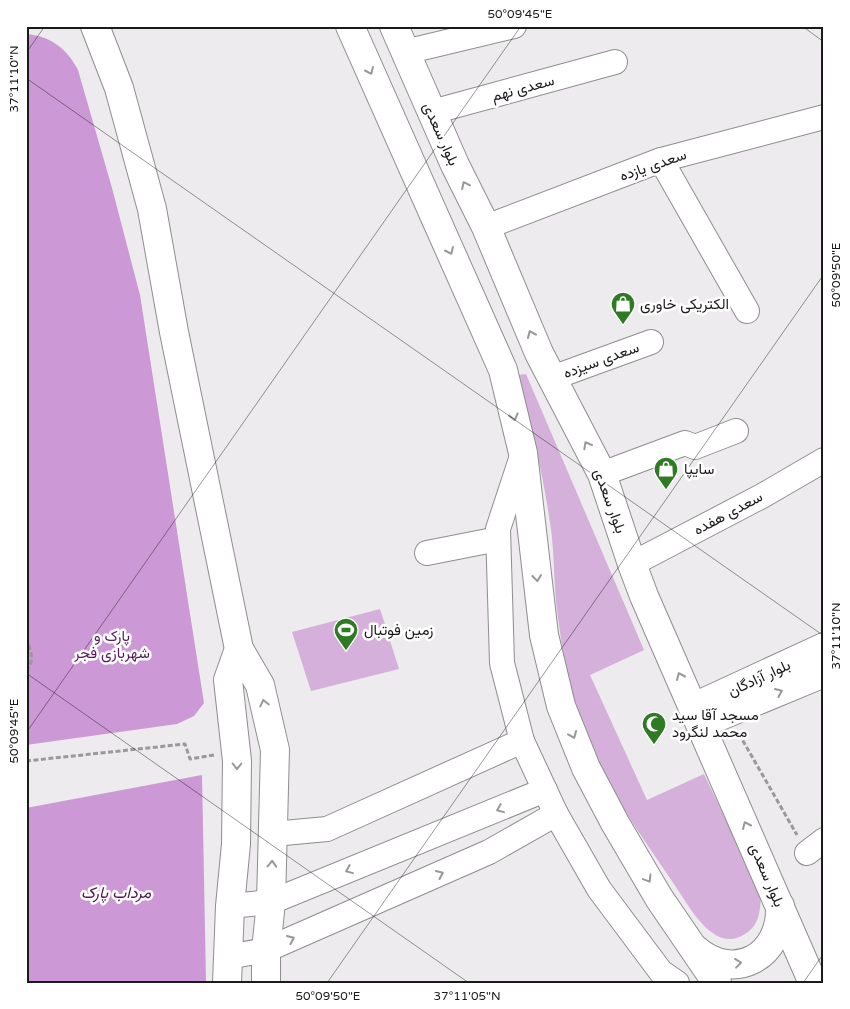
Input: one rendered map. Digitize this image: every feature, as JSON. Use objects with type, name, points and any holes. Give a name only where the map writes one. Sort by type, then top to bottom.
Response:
[{"type":"main road","points":[[95,26],[119,88],[152,209],[174,332],[239,649],[260,685],[275,750],[271,902],[266,950],[266,983]]},
{"type":"main road","points":[[350,26],[503,370],[523,453],[544,635],[561,706],[586,768],[615,823],[659,898],[717,983]]},
{"type":"main road","name":"بلوار سعدی","points":[[394,26],[455,165],[486,227],[539,353],[602,474],[632,564],[813,983]]},
{"type":"main road","name":"بلوار آزادگان","points":[[698,716],[824,648]]},
{"type":"main road","points":[[228,970],[230,906],[236,844],[237,761],[228,680],[239,649]]},
{"type":"main road","name":"بلوار آزادگان","points":[[698,716],[728,714],[824,673]]},
{"type":"main road","points":[[693,948],[712,961],[722,964],[745,963],[765,951],[773,942],[781,919],[780,906]]},
{"type":"street","points":[[405,52],[514,26]]},
{"type":"street","name":"سعدی نهم","points":[[432,112],[615,62]]},
{"type":"street","name":"سعدی یازده","points":[[486,227],[661,160],[824,117]]},
{"type":"street","points":[[661,160],[747,311]]},
{"type":"street","name":"سعدی سیزده","points":[[552,378],[651,342]]},
{"type":"street","points":[[602,474],[685,443],[695,447],[736,431]]},
{"type":"street","points":[[523,453],[498,529],[502,662],[522,741],[556,814],[599,889],[664,979]]},
{"type":"street","name":"سعدی هفده","points":[[632,564],[762,496],[824,460]]},
{"type":"street","points":[[427,553],[498,539]]},
{"type":"street","points":[[273,834],[327,829],[522,741]]},
{"type":"street","points":[[230,906],[271,902],[545,790]]},
{"type":"street","points":[[228,970],[266,950],[489,852],[556,814]]},
{"type":"path","points":[[26,638],[32,657],[30,668],[26,670]]},
{"type":"path","points":[[728,714],[815,846]]},
{"type":"path","points":[[26,761],[185,744],[190,759],[216,755],[237,761]]},
{"type":"shaded area","points":[[526,374],[644,650],[590,675],[647,800],[704,774],[761,894],[758,917],[754,926],[745,934],[734,939],[715,935],[706,928],[692,911],[620,803],[583,731],[575,706],[561,641],[556,602],[552,537],[546,496],[518,375]]},
{"type":"shaded area","name":"زمین فوتبال","points":[[380,609],[399,669],[311,691],[292,632]]},
{"type":"water","name":"پارک و شهربازی فجر","points":[[26,34],[35,35],[57,45],[69,56],[78,70],[112,188],[140,295],[204,703],[194,716],[177,724],[26,745]]},
{"type":"water","name":"مرداب پارک","points":[[202,775],[206,983],[26,983],[26,808]]},
{"type":"place","name":"الکتریکی خاوری","points":[[623,325]]},
{"type":"place","name":"سایپا","points":[[666,490]]},
{"type":"place","name":"زمین فوتبال","points":[[346,651]]},
{"type":"place","name":"مسجد آقا سید محمد لنگرود","points":[[654,745]]}]
